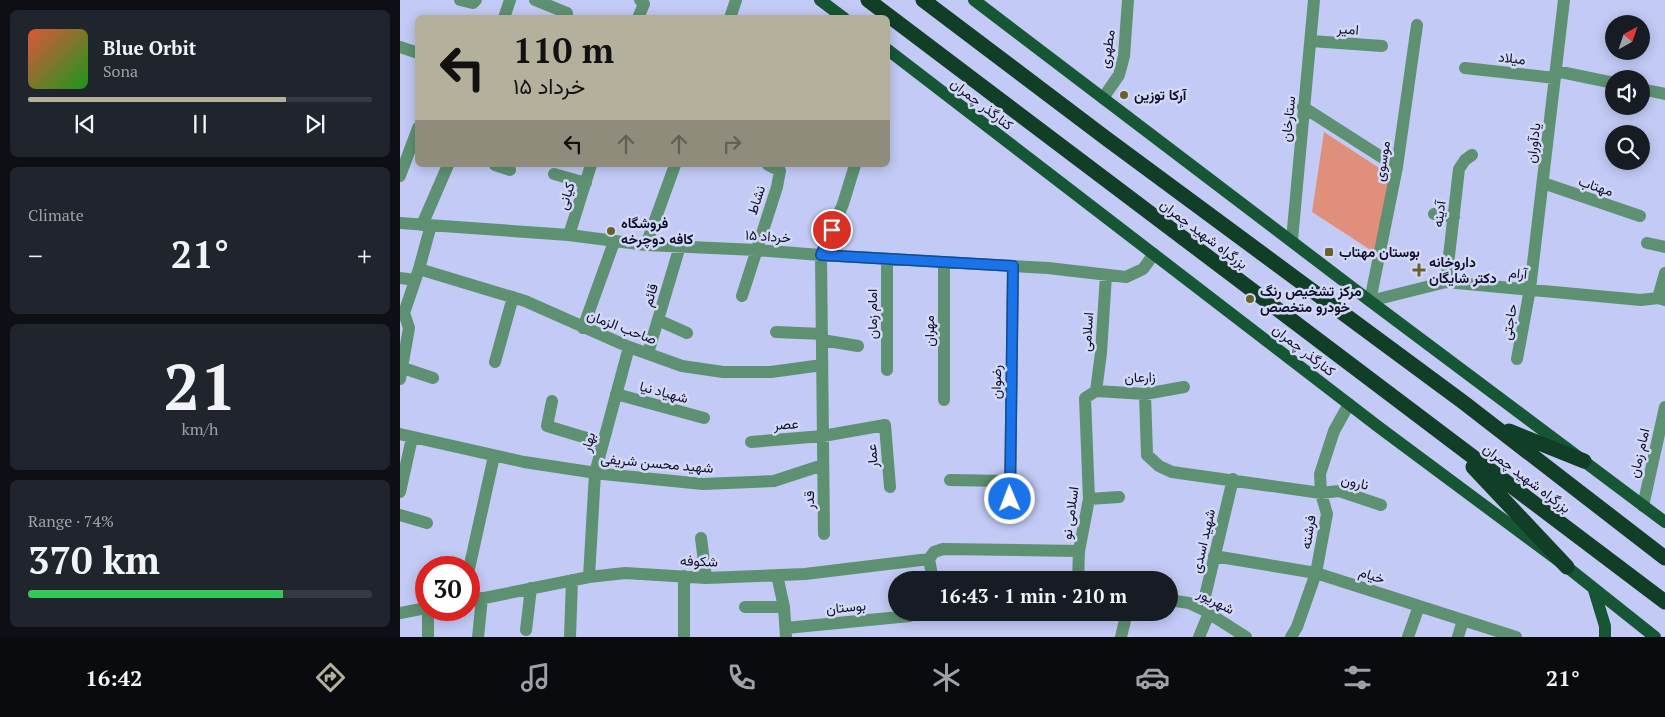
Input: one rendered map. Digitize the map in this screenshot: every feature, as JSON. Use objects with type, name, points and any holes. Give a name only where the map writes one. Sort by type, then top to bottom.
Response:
[{"type":"highway","name":"بزرگراه شهید چمران","points":[[868,0],[888,15]]},
{"type":"highway","name":"بزرگراه شهید چمران","points":[[923,0],[1115,145],[1492,424],[1665,558]]},
{"type":"highway","name":"بزرگراه شهید چمران","points":[[890,17],[1665,602]]},
{"type":"highway","points":[[1492,424],[1584,461]]},
{"type":"highway","points":[[1441,433],[1567,567]]},
{"type":"main road","points":[[820,0],[840,15]]},
{"type":"main road","points":[[974,0],[1292,240],[1370,302],[1665,522]]},
{"type":"main road","name":"کنارگذر چمران","points":[[890,52],[1349,404],[1567,567],[1655,637]]},
{"type":"main road","points":[[1593,588],[1605,626],[1605,637]]},
{"type":"street","points":[[460,0],[472,4],[476,0]]},
{"type":"street","points":[[505,15],[510,0]]},
{"type":"street","points":[[536,0],[569,10]]},
{"type":"street","points":[[731,15],[736,0]]},
{"type":"street","name":"مطهری","points":[[1103,98],[1119,75],[1124,56],[1128,0]]},
{"type":"street","name":"ستارخان","points":[[1292,240],[1303,107],[1312,41],[1314,0]]},
{"type":"street","name":"یادآوران","points":[[1530,289],[1564,0]]},
{"type":"street","points":[[639,15],[644,4],[641,1]]},
{"type":"street","name":"موسوی","points":[[1370,302],[1397,167],[1417,25]]},
{"type":"street","name":"امیر","points":[[1312,41],[1382,46]]},
{"type":"street","points":[[400,47],[415,52]]},
{"type":"street","name":"میلاد","points":[[1465,68],[1555,75],[1605,82]]},
{"type":"street","points":[[1650,91],[1665,94]]},
{"type":"street","points":[[1303,107],[1397,167]]},
{"type":"street","points":[[400,176],[406,142],[415,132]]},
{"type":"street","name":"آدینه","points":[[1446,282],[1460,169],[1465,160],[1472,155]]},
{"type":"street","points":[[433,378],[402,374],[409,328],[402,314],[417,275],[427,225],[447,167]]},
{"type":"street","points":[[501,167],[510,170]]},
{"type":"street","name":"کیانی","points":[[570,235],[590,167]]},
{"type":"street","points":[[646,244],[674,167]]},
{"type":"street","name":"نشاط","points":[[756,250],[780,171],[772,167]]},
{"type":"street","points":[[823,465],[821,255],[843,204],[854,167]]},
{"type":"street","points":[[554,174],[586,183]]},
{"type":"street","name":"مهتاب","points":[[1543,183],[1640,216]]},
{"type":"street","points":[[1434,214],[1454,217]]},
{"type":"street","name":"۱۵ خرداد","points":[[400,223],[570,235],[614,242],[1013,266],[1126,277],[1143,268],[1154,254]]},
{"type":"street","points":[[583,328],[614,242]]},
{"type":"street","points":[[1647,243],[1665,247]]},
{"type":"street","name":"قائم","points":[[648,353],[680,246]]},
{"type":"street","points":[[742,296],[756,250]]},
{"type":"street","name":"امام زمان","points":[[887,259],[887,370]]},
{"type":"street","name":"مهران","points":[[944,262],[944,400]]},
{"type":"street","name":"رضوان","points":[[1010,499],[1013,266]]},
{"type":"street","points":[[1662,299],[1665,273]]},
{"type":"street","name":"صاحب الزمان","points":[[400,278],[417,275],[526,301],[583,328],[682,366],[723,372],[770,372],[822,365]]},
{"type":"street","name":"اسلامی","points":[[1096,391],[1101,353],[1106,275]]},
{"type":"street","name":"آرام","points":[[1370,302],[1446,282],[1641,300],[1662,299]]},
{"type":"street","name":"حاجتی","points":[[1517,359],[1530,289]]},
{"type":"street","points":[[495,362],[513,297]]},
{"type":"street","points":[[658,320],[686,333]]},
{"type":"street","points":[[776,332],[822,337],[858,346]]},
{"type":"street","name":"بهار","points":[[589,577],[595,473],[629,347]]},
{"type":"street","name":"زارعان","points":[[1096,391],[1145,394],[1184,387]]},
{"type":"street","name":"اسلامی نو","points":[[929,559],[934,552],[943,549],[1079,551],[1089,499],[1085,398],[1096,391]]},
{"type":"street","name":"شهیاد نیا","points":[[616,394],[704,418]]},
{"type":"street","points":[[1145,394],[1147,456],[1159,466],[1172,472],[1233,479],[1322,494]]},
{"type":"street","points":[[552,401],[547,426],[603,443]]},
{"type":"street","name":"فرشته","points":[[1291,637],[1297,627],[1316,573],[1327,514],[1320,474],[1334,430],[1349,404]]},
{"type":"street","name":"امام زمان","points":[[1643,506],[1665,407]]},
{"type":"street","name":"عمار","points":[[823,436],[885,425],[890,487]]},
{"type":"street","points":[[400,492],[406,436]]},
{"type":"street","name":"شهید محسن شریفی","points":[[406,436],[524,462],[595,473],[703,484],[774,481],[823,465]]},
{"type":"street","name":"عصر","points":[[751,442],[823,436]]},
{"type":"street","points":[[472,556],[494,456]]},
{"type":"street","name":"قدر","points":[[823,465],[824,534]]},
{"type":"street","name":"شهید اسدی","points":[[1199,637],[1214,556],[1233,479]]},
{"type":"street","points":[[950,480],[1009,482]]},
{"type":"street","name":"نارون","points":[[1322,494],[1339,491],[1381,504]]},
{"type":"street","points":[[1089,499],[1119,497]]},
{"type":"street","points":[[400,515],[427,523]]},
{"type":"street","points":[[701,538],[706,578]]},
{"type":"street","points":[[1078,571],[1079,551]]},
{"type":"street","name":"خیام","points":[[1214,556],[1316,573],[1516,637]]},
{"type":"street","points":[[929,559],[931,571]]},
{"type":"street","name":"شکوفه","points":[[482,598],[515,586],[531,588],[589,577],[625,573],[706,578],[777,576],[929,559]]},
{"type":"street","points":[[684,576],[684,637]]},
{"type":"street","points":[[777,576],[784,607],[786,632]]},
{"type":"street","points":[[570,637],[572,580]]},
{"type":"street","points":[[526,630],[531,588]]},
{"type":"street","points":[[478,637],[482,598]]},
{"type":"street","name":"شهریور","points":[[1178,601],[1189,603],[1205,611],[1230,632],[1246,637]]},
{"type":"street","points":[[1408,637],[1419,606]]},
{"type":"street","points":[[745,607],[784,607]]},
{"type":"street","points":[[400,613],[415,611]]},
{"type":"street","name":"بوستان","points":[[786,632],[888,619]]},
{"type":"street","points":[[1458,637],[1463,620]]},
{"type":"street","points":[[427,621],[428,637]]},
{"type":"street","points":[[1122,637],[1125,621]]},
{"type":"shaded area","points":[[1324,132],[1396,179],[1380,256],[1312,212]]},
{"type":"place","name":"آرکا توزین","points":[[1124,95]]},
{"type":"place","name":"فروشگاه کافه دوچرخه","points":[[611,231]]},
{"type":"place","name":"بوستان مهتاب","points":[[1329,252]]},
{"type":"place","name":"داروخانه دکتر شایگان","points":[[1419,270]]},
{"type":"place","name":"مرکز تشخیص رنگ خودرو متخصص","points":[[1250,299]]},
{"type":"route","points":[[832,230],[821,255],[1013,266],[1010,499]]}]
